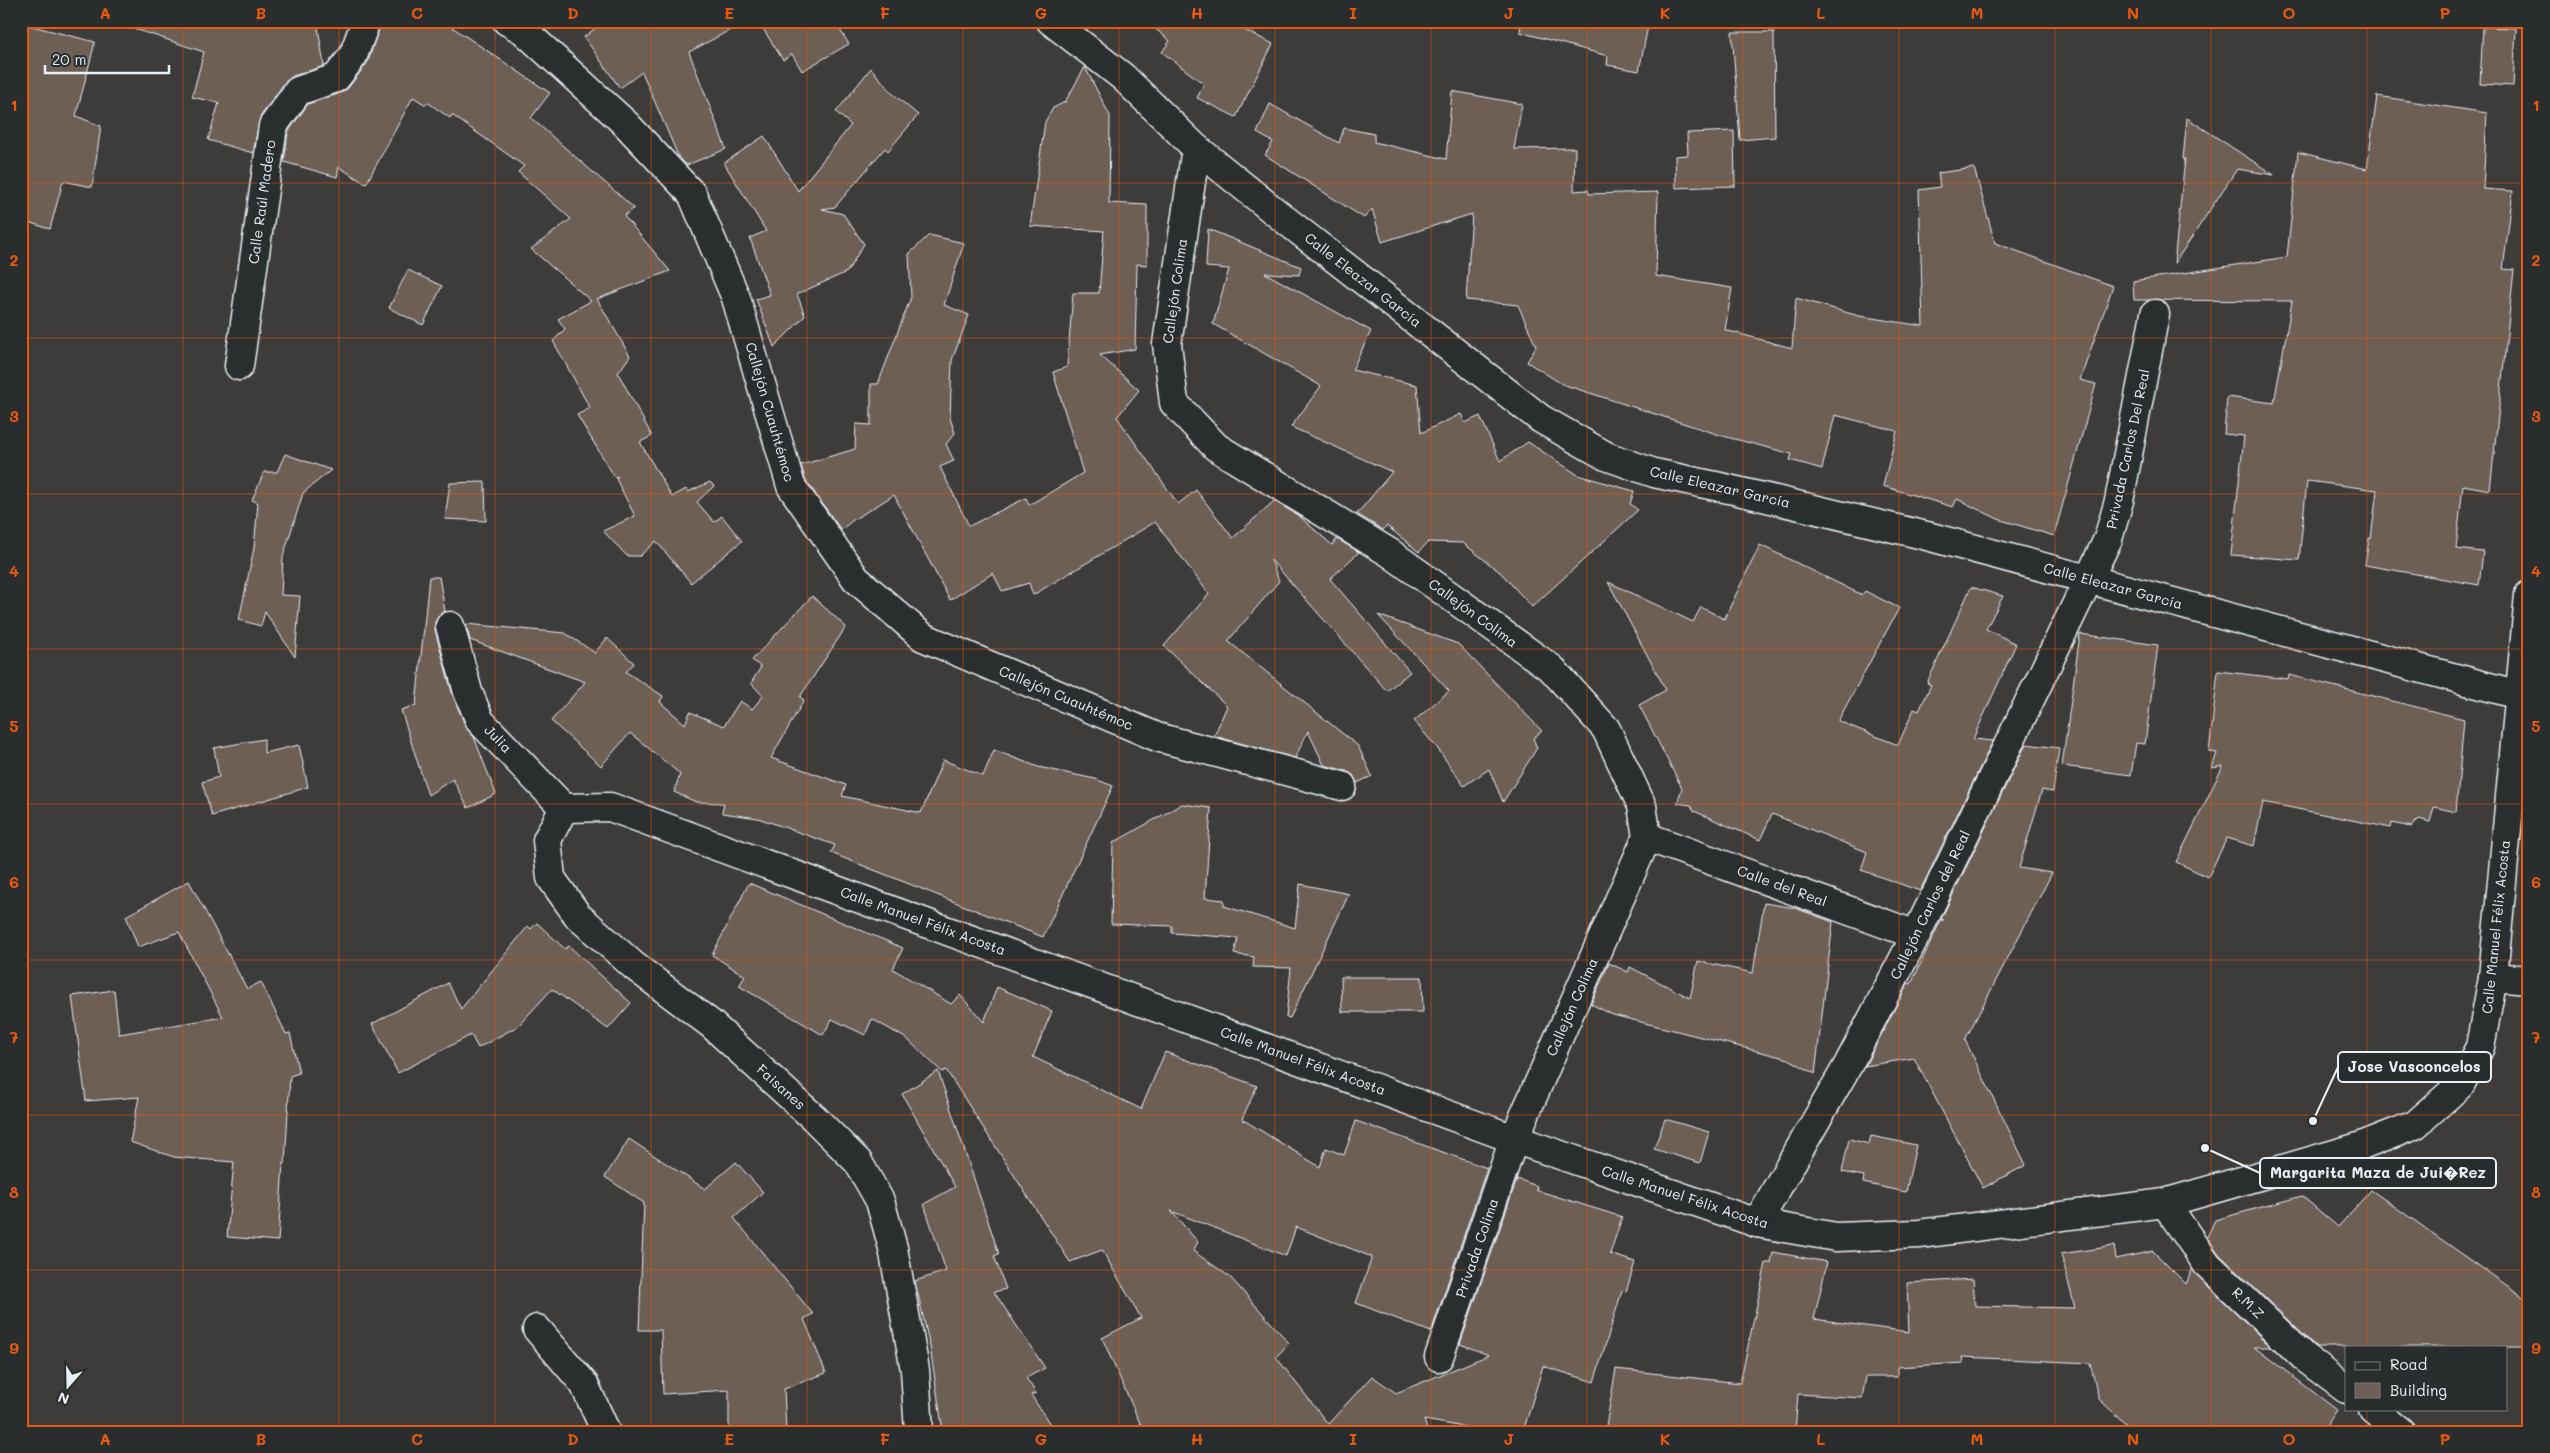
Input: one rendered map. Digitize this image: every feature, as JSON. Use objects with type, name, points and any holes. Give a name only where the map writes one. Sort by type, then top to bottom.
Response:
[{"type":"street","name":"Calle Raúl Madero","points":[[239,366],[273,126],[298,91],[336,78],[353,56],[366,21]]},
{"type":"street","name":"Callejón Cuauhtémoc","points":[[507,21],[523,30],[626,124],[692,194],[736,298],[791,486],[856,579],[923,637],[1157,737],[1342,786]]},
{"type":"street","name":"Calle Eleazar García","points":[[1051,21],[1123,77],[1196,148],[1541,418],[1606,456],[1654,473],[1918,534],[2519,695]]},
{"type":"street","name":"Callejón Colima","points":[[1196,148],[1167,344],[1174,403],[1216,447],[1390,553],[1552,669],[1606,729],[1642,806],[1647,837],[1514,1139]]},
{"type":"street","name":"Privada Carlos Del Real","points":[[2088,580],[2108,539],[2120,501],[2155,314]]},
{"type":"street","name":"Callejón Carlos del Real","points":[[1757,1223],[1848,1065],[1916,935],[2088,580]]},
{"type":"street","name":"Calle Manuel Félix Acosta","points":[[564,808],[610,807],[1514,1139],[1757,1223],[1836,1237],[1919,1234],[2165,1203],[2359,1147],[2415,1125],[2460,1085],[2480,1047],[2493,977],[2529,594]]},
{"type":"street","name":"Julia","points":[[450,626],[468,692],[480,721],[564,808]]},
{"type":"street","name":"Faisanes","points":[[564,808],[547,840],[551,878],[578,916],[634,966],[711,1024],[813,1117],[858,1162],[880,1200],[892,1248],[915,1370],[919,1432]]},
{"type":"street","name":"Calle del Real","points":[[1647,837],[1916,935]]},
{"type":"street","points":[[2493,977],[2529,980]]},
{"type":"street","name":"Privada Colima","points":[[1439,1357],[1514,1139]]},
{"type":"street","name":"R.M.Z","points":[[2165,1203],[2208,1264],[2305,1358],[2345,1388]]},
{"type":"street","points":[[537,1329],[584,1384],[606,1432]]},
{"type":"street","points":[[2373,1410],[2401,1432]]},
{"type":"building","points":[[130,21],[317,21],[324,66],[293,76],[285,82],[260,117],[253,153],[208,140],[219,103],[192,97],[204,52],[129,27]]},
{"type":"building","points":[[381,21],[443,21],[550,93],[531,118],[634,208],[624,216],[670,271],[597,299],[630,356],[618,373],[652,436],[640,442],[672,497],[686,489],[688,492],[710,482],[714,486],[697,502],[714,522],[722,516],[742,541],[691,583],[656,541],[640,556],[627,556],[603,531],[635,516],[615,477],[618,477],[614,476],[577,415],[590,408],[553,341],[565,329],[558,319],[591,301],[531,249],[571,219],[518,172],[524,166],[452,115],[450,118],[427,102],[426,105],[413,97],[366,184],[339,167],[337,177],[284,162],[288,132],[308,104],[341,93],[348,88],[368,62]]},
{"type":"building","points":[[605,21],[747,21],[689,52],[726,149],[687,165],[679,158],[642,72],[620,88],[584,37]]},
{"type":"building","points":[[758,21],[840,21],[836,24],[849,44],[802,71],[792,54],[783,60]]},
{"type":"building","points":[[1146,21],[1227,21],[1273,44],[1236,117],[1197,98],[1204,84],[1162,52],[1170,41]]},
{"type":"building","points":[[1521,21],[1649,21],[1639,71],[1607,65],[1608,56],[1520,32]]},
{"type":"building","points":[[28,25],[95,42],[76,116],[101,126],[92,187],[63,181],[50,229],[21,220],[21,53]]},
{"type":"building","points":[[2483,27],[2516,28],[2513,86],[2480,84]]},
{"type":"building","points":[[1732,32],[1774,32],[1775,137],[1740,140]]},
{"type":"building","points":[[1085,67],[1110,116],[1109,203],[1147,205],[1147,265],[1137,264],[1135,349],[1100,355],[1139,390],[1117,417],[1178,504],[1196,490],[1233,538],[1274,501],[1299,516],[1332,545],[1337,539],[1359,552],[1330,579],[1410,672],[1387,691],[1271,560],[1279,581],[1228,641],[1358,746],[1372,776],[1357,783],[1353,775],[1346,771],[1324,765],[1308,731],[1295,758],[1214,736],[1227,706],[1164,646],[1209,594],[1155,522],[1033,595],[1029,583],[1002,591],[993,573],[950,600],[894,495],[853,520],[841,530],[805,479],[801,465],[855,449],[856,424],[871,425],[871,384],[878,384],[911,297],[909,254],[929,235],[964,243],[944,305],[969,315],[952,360],[950,418],[955,433],[946,444],[954,461],[940,467],[969,526],[1026,498],[1029,505],[1083,473],[1053,372],[1067,367],[1073,293],[1099,293],[1104,231],[1030,226],[1045,122],[1053,108],[1065,102]]},
{"type":"building","points":[[871,68],[892,93],[918,115],[888,151],[885,148],[835,207],[822,209],[843,214],[864,244],[847,272],[797,294],[805,316],[774,347],[756,299],[770,295],[750,238],[766,231],[724,163],[764,136],[798,191],[851,125],[836,112]]},
{"type":"building","points":[[1452,91],[1522,104],[1514,149],[1575,148],[1574,191],[1588,190],[1589,194],[1658,192],[1656,276],[1732,288],[1725,330],[1792,348],[1796,298],[1859,316],[1923,326],[1919,190],[1940,187],[1938,173],[1974,168],[1995,243],[2113,286],[2080,380],[2096,384],[2054,536],[1998,519],[1957,499],[1953,507],[1883,486],[1897,431],[1835,415],[1822,469],[1790,460],[1792,454],[1723,436],[1562,384],[1527,362],[1536,346],[1518,305],[1466,300],[1472,214],[1382,242],[1372,209],[1364,218],[1265,155],[1273,142],[1257,133],[1270,104],[1339,143],[1344,128],[1374,134],[1374,142],[1446,159]]},
{"type":"building","points":[[2377,96],[2487,113],[2483,189],[2513,191],[2503,269],[2514,270],[2490,490],[2463,485],[2456,549],[2483,552],[2479,585],[2365,565],[2369,538],[2371,539],[2377,490],[2307,481],[2299,560],[2231,555],[2244,436],[2224,434],[2227,397],[2274,403],[2292,301],[2134,300],[2133,281],[2287,257],[2298,152],[2367,169]]},
{"type":"building","points":[[2187,118],[2274,175],[2237,169],[2174,264],[2185,159],[2183,159]]},
{"type":"building","points":[[1734,131],[1735,186],[1676,188],[1675,156],[1688,155],[1687,133]]},
{"type":"building","points":[[1208,229],[1301,267],[1299,275],[1265,273],[1371,331],[1352,370],[1417,385],[1421,433],[1461,414],[1465,423],[1480,416],[1500,461],[1528,442],[1578,475],[1634,491],[1630,504],[1638,510],[1532,607],[1501,573],[1463,543],[1428,542],[1419,552],[1387,526],[1383,530],[1357,514],[1392,472],[1291,427],[1321,386],[1213,324],[1229,269],[1206,267]]},
{"type":"building","points":[[408,270],[442,286],[423,325],[389,308]]},
{"type":"building","points":[[285,454],[331,470],[303,493],[283,557],[281,595],[300,596],[295,657],[265,612],[261,626],[239,620],[254,548],[258,503],[252,500],[264,472],[277,472]]},
{"type":"building","points":[[485,482],[486,521],[445,519],[450,483]]},
{"type":"building","points":[[1760,545],[1862,595],[1865,591],[1899,608],[1838,721],[1898,745],[1914,709],[1919,711],[1931,685],[1927,683],[1971,587],[2003,596],[1986,629],[2016,644],[1973,739],[1993,741],[1920,891],[1861,870],[1867,852],[1772,814],[1760,840],[1694,811],[1691,805],[1677,803],[1682,788],[1639,705],[1666,690],[1608,582],[1693,622],[1701,607],[1724,619]]},
{"type":"building","points":[[429,577],[439,577],[445,611],[439,615],[435,622],[435,630],[453,696],[466,727],[474,737],[496,794],[468,808],[453,779],[428,795],[401,710],[416,705]]},
{"type":"building","points":[[812,596],[846,627],[800,697],[804,700],[771,758],[846,785],[842,796],[921,813],[943,760],[983,776],[994,750],[1038,767],[1095,779],[1113,786],[1043,937],[831,853],[835,845],[758,818],[722,813],[724,803],[696,802],[674,792],[680,774],[630,733],[601,766],[551,721],[585,682],[470,640],[466,624],[565,633],[595,653],[607,638],[634,663],[626,672],[663,696],[660,702],[685,724],[690,712],[724,726],[740,701],[752,709],[763,696],[751,683],[761,667],[752,660]]},
{"type":"building","points":[[1378,615],[1458,644],[1542,731],[1533,738],[1537,748],[1503,802],[1489,769],[1464,786],[1438,749],[1414,721],[1449,691]]},
{"type":"building","points":[[2080,634],[2158,645],[2145,744],[2136,743],[2131,775],[2062,766]]},
{"type":"building","points":[[2218,671],[2288,679],[2289,675],[2464,719],[2456,812],[2434,807],[2430,822],[2419,819],[2411,827],[2392,823],[2391,828],[2263,802],[2254,846],[2227,838],[2208,877],[2176,862],[2223,766],[2212,768],[2217,753],[2209,752]]},
{"type":"building","points":[[264,739],[264,753],[299,745],[308,787],[212,816],[202,782],[219,777],[214,748]]},
{"type":"building","points":[[2026,744],[2059,748],[2053,792],[2042,790],[2019,868],[2052,873],[1965,1040],[2026,1165],[1983,1188],[1914,1058],[1865,1066],[1908,983],[1911,984],[1941,920],[1944,920],[1941,919]]},
{"type":"building","points":[[1182,804],[1211,808],[1205,898],[1224,900],[1224,906],[1295,928],[1300,884],[1349,894],[1290,1018],[1286,1017],[1291,968],[1253,967],[1254,957],[1234,954],[1238,938],[1172,933],[1172,926],[1111,924],[1113,843]]},
{"type":"building","points":[[189,881],[247,989],[261,982],[286,1034],[290,1033],[299,1073],[290,1076],[278,1241],[227,1237],[234,1162],[174,1157],[130,1142],[139,1097],[86,1101],[72,996],[114,990],[119,1034],[223,1017],[179,932],[138,947],[126,916]]},
{"type":"building","points":[[749,883],[903,948],[893,969],[951,1004],[960,995],[984,1022],[997,987],[1052,1011],[1033,1057],[1141,1109],[1165,1052],[1257,1086],[1242,1119],[1320,1167],[1326,1148],[1344,1155],[1356,1121],[1487,1168],[1431,1332],[1356,1303],[1372,1257],[1296,1227],[1286,1256],[1171,1211],[1198,1242],[1193,1251],[1230,1277],[1289,1343],[1276,1357],[1328,1424],[1372,1376],[1396,1393],[1489,1355],[1460,1344],[1517,1179],[1537,1186],[1536,1190],[1622,1217],[1610,1254],[1635,1262],[1626,1292],[1622,1291],[1594,1382],[1543,1366],[1523,1432],[1493,1432],[1424,1420],[1428,1432],[1144,1432],[1102,1338],[1141,1318],[1102,1250],[1070,1262],[946,1070],[942,1072],[907,1039],[872,1019],[865,1035],[832,1019],[823,1035],[739,986],[745,976],[712,955]]},
{"type":"building","points":[[1764,903],[1795,908],[1833,922],[1815,1074],[1789,1059],[1613,1015],[1591,1004],[1609,963],[1628,972],[1630,967],[1690,998],[1698,961],[1753,973]]},
{"type":"building","points":[[537,923],[565,949],[569,946],[631,1003],[608,1029],[552,989],[518,1026],[478,1048],[471,1035],[398,1073],[372,1024],[448,983],[461,1009],[528,926],[531,929]]},
{"type":"building","points":[[1341,977],[1422,977],[1423,1012],[1342,1012]]},
{"type":"building","points":[[938,1071],[999,1254],[994,1256],[1006,1289],[994,1292],[1045,1368],[1026,1378],[1036,1393],[1031,1395],[1055,1432],[943,1432],[930,1347],[915,1281],[946,1271],[924,1204],[955,1187],[902,1094]]},
{"type":"building","points":[[1665,1119],[1709,1132],[1700,1163],[1654,1149]]},
{"type":"building","points":[[1871,1136],[1916,1145],[1906,1192],[1863,1183],[1864,1176],[1842,1172],[1849,1139],[1869,1144]]},
{"type":"building","points":[[629,1139],[705,1189],[736,1162],[763,1192],[734,1218],[813,1314],[804,1319],[826,1373],[784,1389],[786,1432],[729,1432],[729,1390],[663,1394],[661,1330],[639,1330],[644,1203],[605,1177]]},
{"type":"building","points":[[2371,1190],[2529,1301],[2529,1347],[2316,1347],[2219,1254],[2207,1237],[2215,1220],[2302,1196],[2338,1227]]},
{"type":"building","points":[[2114,1246],[2116,1259],[2153,1251],[2186,1284],[2192,1270],[2271,1347],[2254,1347],[2337,1410],[2322,1432],[2134,1432],[2099,1399],[2090,1363],[1962,1357],[1963,1363],[1897,1367],[1897,1377],[1866,1377],[1862,1398],[1798,1394],[1795,1432],[1605,1432],[1616,1369],[1740,1383],[1766,1263],[1771,1263],[1773,1252],[1827,1262],[1814,1319],[1909,1332],[1907,1283],[1973,1279],[1975,1306],[2075,1308],[2061,1254]]},
{"type":"place","name":"Jose Vasconcelos","points":[[2313,1121]]},
{"type":"place","name":"Margarita Maza de Jui�Rez","points":[[2205,1148]]}]
